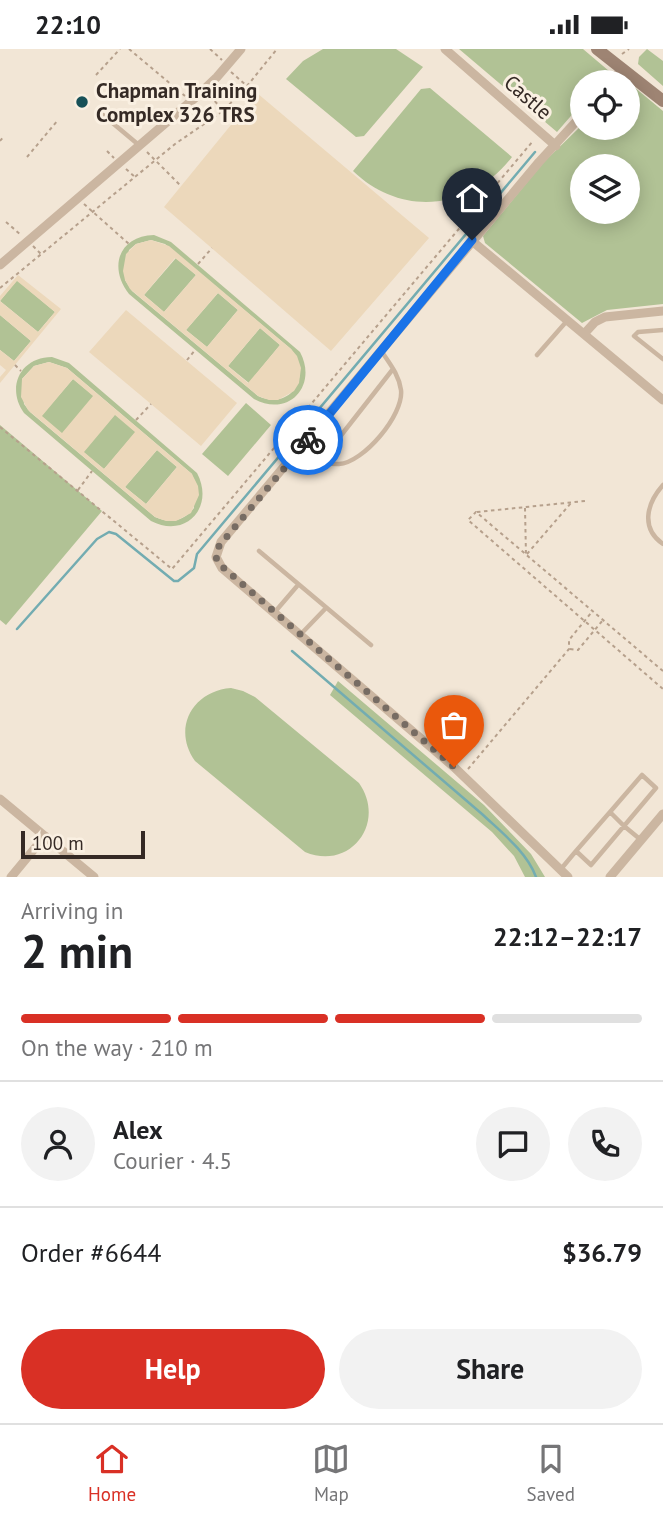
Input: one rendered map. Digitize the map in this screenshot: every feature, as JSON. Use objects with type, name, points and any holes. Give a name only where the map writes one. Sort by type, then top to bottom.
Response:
[{"type":"street","points":[[2,259],[141,146],[204,90],[224,64],[241,49]]},
{"type":"street","name":"Castle","points":[[445,49],[556,146]]},
{"type":"street","points":[[597,49],[663,101]]},
{"type":"street","points":[[568,877],[462,775],[222,568],[216,557],[221,542],[382,352],[472,240],[570,129]]},
{"type":"street","points":[[472,240],[663,400]]},
{"type":"street","points":[[584,334],[595,322],[605,317],[663,311]]},
{"type":"street","points":[[0,799],[94,877]]},
{"type":"street","points":[[610,877],[663,814]]},
{"type":"street","points":[[11,877],[45,836]]},
{"type":"lane","points":[[103,115],[141,146]]},
{"type":"lane","points":[[537,355],[568,319]]},
{"type":"lane","points":[[663,330],[638,332],[634,336],[663,359]]},
{"type":"lane","points":[[298,452],[330,464],[342,464],[354,460],[389,425],[401,399],[401,391],[393,369],[382,352]]},
{"type":"lane","points":[[321,461],[393,369]]},
{"type":"lane","points":[[662,489],[650,502],[648,515],[653,533],[663,544]]},
{"type":"lane","points":[[259,551],[371,645]]},
{"type":"lane","points":[[274,613],[298,585]]},
{"type":"lane","points":[[300,635],[326,608]]},
{"type":"lane","points":[[560,869],[642,775],[656,788],[591,865],[576,851]]},
{"type":"lane","points":[[610,812],[642,840]]},
{"type":"path","points":[[96,75],[120,49]]},
{"type":"path","points":[[129,49],[186,97]]},
{"type":"path","points":[[210,49],[256,94]]},
{"type":"path","points":[[0,288],[175,144],[223,111],[277,49]]},
{"type":"path","points":[[617,53],[626,53],[629,49]]},
{"type":"path","points":[[224,64],[228,55]]},
{"type":"path","points":[[204,90],[234,122]]},
{"type":"path","points":[[27,157],[58,120]]},
{"type":"path","points":[[0,141],[4,137]]},
{"type":"path","points":[[0,427],[172,569],[533,141]]},
{"type":"path","points":[[141,146],[181,186]]},
{"type":"path","points":[[78,199],[129,244]]},
{"type":"path","points":[[198,264],[212,248]]},
{"type":"path","points":[[187,361],[195,350]]},
{"type":"path","points":[[15,365],[22,371]]},
{"type":"path","points":[[136,420],[150,404]]},
{"type":"path","points":[[77,491],[92,471]]},
{"type":"path","points":[[585,501],[476,512],[468,520],[663,689]]},
{"type":"path","points":[[527,555],[571,502]]},
{"type":"path","points":[[525,507],[527,555]]},
{"type":"path","points":[[476,512],[663,671]]},
{"type":"path","points":[[462,775],[569,649],[569,640],[592,611]]},
{"type":"path","points":[[569,649],[578,650],[603,620]]},
{"type":"green space","points":[[323,49],[396,49],[423,67],[364,136],[356,137],[286,79],[303,61]]},
{"type":"green space","points":[[459,49],[583,49],[608,70],[570,70],[570,117],[557,132]]},
{"type":"green space","points":[[647,49],[663,61],[663,86],[638,64],[639,57]]},
{"type":"green space","points":[[430,88],[512,157],[495,175],[477,188],[457,197],[414,201],[393,196],[372,186],[353,171],[421,89]]},
{"type":"green space","points":[[640,92],[663,111],[663,304],[607,310],[582,323],[485,243],[483,236],[543,163],[570,137],[570,140],[640,140]]},
{"type":"green space","points":[[154,235],[171,242],[300,352],[305,364],[305,376],[297,395],[278,404],[267,404],[254,399],[129,294],[119,274],[120,255],[132,241]],"holes":[[[151,240],[165,244],[291,349],[300,370],[295,389],[288,395],[280,399],[258,396],[132,291],[125,280],[129,250],[136,244]]]},
{"type":"green space","points":[[176,258],[196,275],[164,312],[144,295]]},
{"type":"green space","points":[[17,280],[55,312],[38,332],[0,301]]},
{"type":"green space","points":[[218,293],[238,310],[207,347],[186,330]]},
{"type":"green space","points":[[0,315],[31,341],[14,361],[0,350]]},
{"type":"green space","points":[[260,328],[280,345],[249,383],[228,366]]},
{"type":"green space","points":[[52,357],[69,363],[197,473],[202,486],[202,497],[200,508],[194,516],[186,523],[175,526],[151,521],[24,413],[16,394],[19,376],[24,368],[41,358]],"holes":[[[49,362],[67,368],[192,474],[194,508],[186,516],[176,520],[155,517],[30,412],[24,404],[22,379],[34,366]]]},
{"type":"green space","points":[[73,379],[94,396],[62,434],[41,416]]},
{"type":"green space","points":[[246,403],[271,425],[228,476],[202,454]]},
{"type":"green space","points":[[115,414],[136,432],[104,469],[83,452]]},
{"type":"green space","points":[[0,425],[102,511],[6,625],[0,620]]},
{"type":"green space","points":[[157,450],[177,467],[146,504],[125,487]]},
{"type":"green space","points":[[338,681],[484,805],[531,854],[545,877],[525,877],[514,856],[492,832],[330,695]]},
{"type":"green space","points":[[231,688],[255,697],[359,783],[367,798],[369,813],[359,840],[349,849],[336,855],[321,856],[305,852],[195,761],[185,737],[190,714],[196,704],[206,696]]},
{"type":"shaded area","points":[[257,93],[429,238],[331,351],[164,207]]},
{"type":"shaded area","points":[[151,240],[169,246],[291,349],[301,368],[299,383],[294,391],[278,400],[258,396],[130,289],[123,271],[126,254],[136,244]],"holes":[[[175,258],[196,275],[164,312],[144,295]],[[218,293],[238,310],[207,347],[186,330]],[[260,328],[280,345],[248,383],[228,366]]]},
{"type":"shaded area","points":[[18,275],[61,309],[0,383],[0,377],[6,370],[0,365],[0,350],[14,361],[31,341],[0,315],[0,301],[0,296]],"holes":[[[17,281],[55,312],[38,332],[0,301]]]},
{"type":"shaded area","points":[[126,310],[237,403],[201,446],[89,352]]},
{"type":"shaded area","points":[[49,362],[67,368],[192,474],[199,495],[191,513],[176,521],[155,517],[28,410],[21,397],[22,379],[34,366]],"holes":[[[73,379],[93,396],[62,433],[42,416]],[[115,415],[135,432],[104,469],[84,452]],[[157,450],[177,467],[146,504],[125,487]]]},
{"type":"waterway","points":[[17,629],[97,539],[109,532],[116,534],[174,581],[178,581],[194,568],[197,554],[535,152]]},
{"type":"waterway","points":[[292,651],[482,814],[520,851],[536,877]]},
{"type":"way so far","points":[[308,440],[219,546],[216,557],[218,563],[454,767]]},
{"type":"place","name":"Chapman Training Complex 326 TRS","points":[[82,102]]},
{"type":"route","points":[[308,440],[472,240]]}]
